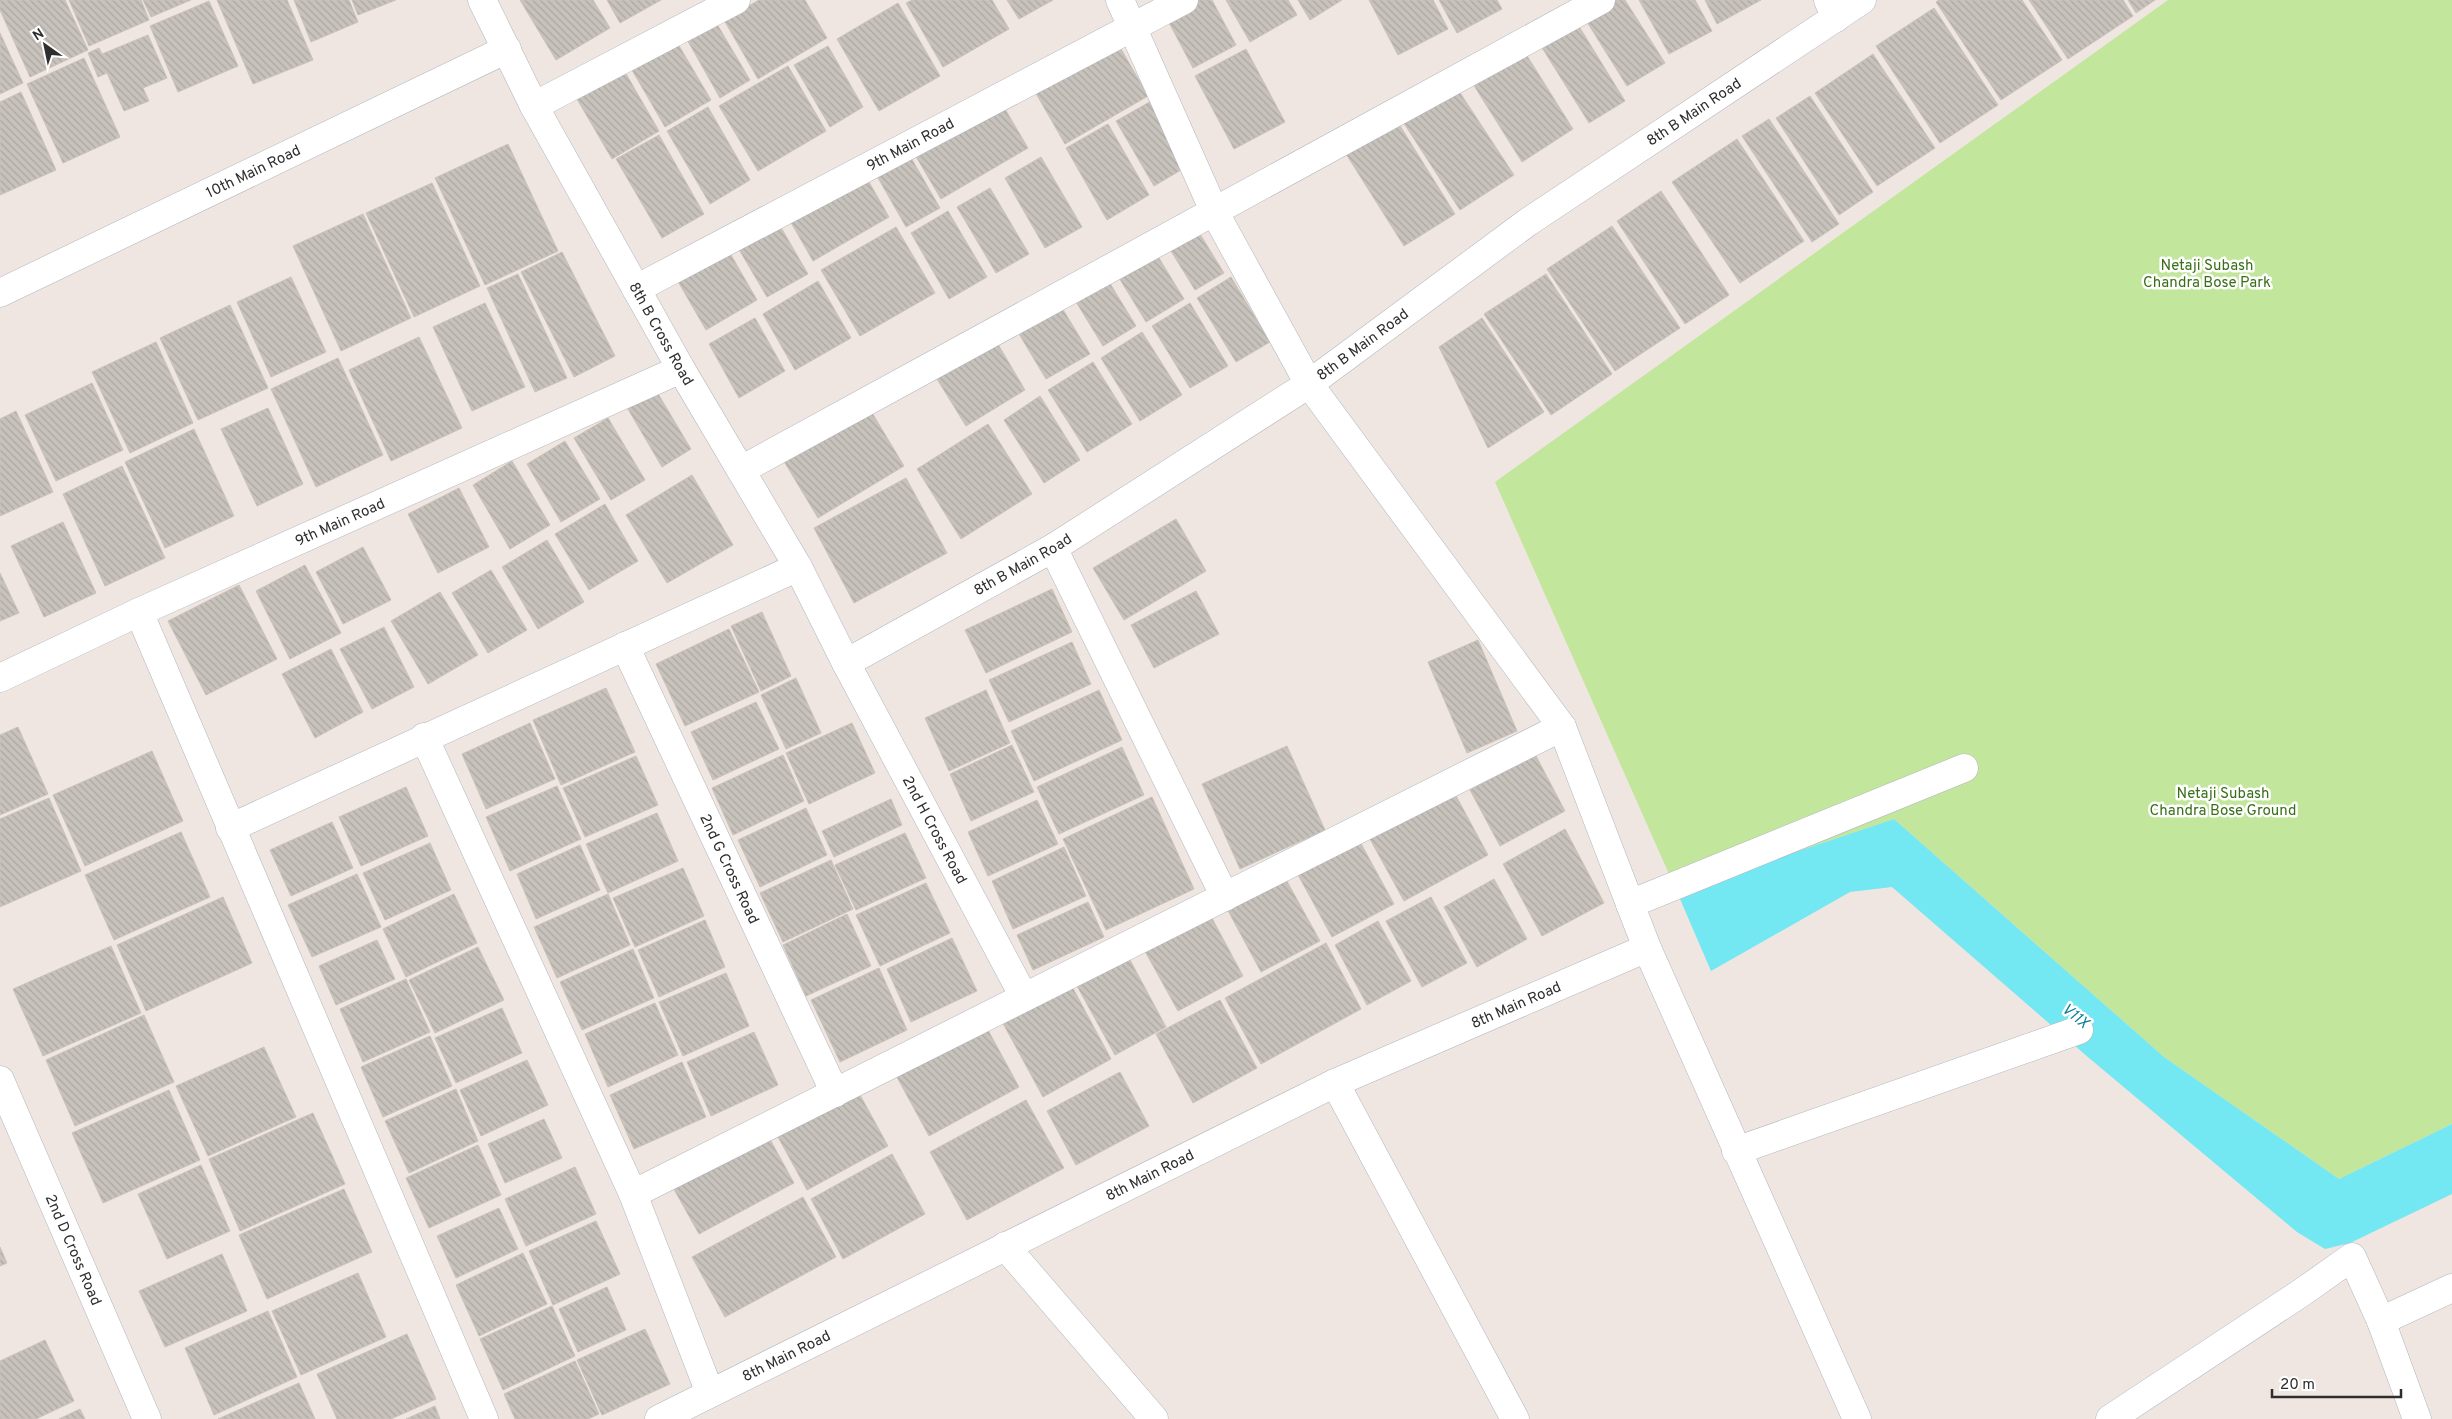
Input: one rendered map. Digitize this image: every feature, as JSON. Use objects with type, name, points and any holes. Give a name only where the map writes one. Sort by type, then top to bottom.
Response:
[{"type":"street","name":"8th B Cross Road","points":[[482,0],[534,106],[681,369],[798,567],[846,663]]},
{"type":"street","points":[[534,106],[736,0]]},
{"type":"street","points":[[1120,0],[1215,213],[1309,384],[1562,727],[1647,948],[1856,1419]]},
{"type":"street","name":"9th Main Road","points":[[636,289],[1184,0]]},
{"type":"street","points":[[741,470],[1215,213],[1600,0]]},
{"type":"street","name":"8th B Main Road","points":[[846,663],[1053,548],[1309,384],[1528,222],[1832,9],[1862,0]]},
{"type":"street","name":"10th Main Road","points":[[0,293],[507,50]]},
{"type":"street","name":"9th Main Road","points":[[0,678],[139,612],[681,369]]},
{"type":"street","points":[[1053,548],[1225,897]]},
{"type":"street","points":[[230,828],[424,737],[798,567]]},
{"type":"street","points":[[139,612],[484,1419]]},
{"type":"street","name":"2nd G Cross Road","points":[[626,646],[835,1092]]},
{"type":"street","name":"2nd H Cross Road","points":[[846,663],[1024,997]]},
{"type":"street","points":[[633,1194],[1562,727]]},
{"type":"street","points":[[424,737],[633,1194],[710,1393]]},
{"type":"street","points":[[1630,904],[1964,768]]},
{"type":"street","name":"8th Main Road","points":[[660,1419],[1335,1083],[1647,948]]},
{"type":"street","points":[[1736,1151],[2079,1030]]},
{"type":"street","name":"2nd D Cross Road","points":[[0,1080],[147,1419]]},
{"type":"street","points":[[1335,1083],[1515,1419]]},
{"type":"street","points":[[1006,1246],[1154,1419]]},
{"type":"street","points":[[2110,1419],[2301,1293],[2352,1257],[2381,1322],[2417,1419]]},
{"type":"street","points":[[2381,1322],[2452,1288]]},
{"type":"green space","name":"Netaji Subash Chandra Bose Park","points":[[2168,0],[2452,0],[2452,1124],[2339,1179],[2164,1057],[1894,819],[1677,892],[1495,482]]},
{"type":"water","name":"V11X","points":[[1894,819],[2164,1057],[2339,1179],[2452,1124],[2452,1194],[2350,1243],[2325,1249],[2297,1232],[2089,1058],[1892,887],[1850,892],[1711,971],[1677,892]]},
{"type":"building","points":[[0,0],[65,0],[88,50],[30,77],[0,10]]},
{"type":"building","points":[[69,0],[141,0],[149,20],[89,46]]},
{"type":"building","points":[[143,0],[191,0],[151,17]]},
{"type":"building","points":[[217,0],[287,0],[313,60],[253,84]]},
{"type":"building","points":[[294,0],[349,0],[358,22],[311,42]]},
{"type":"building","points":[[352,0],[396,0],[358,15]]},
{"type":"building","points":[[520,0],[593,0],[610,28],[556,60]]},
{"type":"building","points":[[607,0],[661,0],[620,23]]},
{"type":"building","points":[[759,0],[805,0],[827,38],[758,79],[724,20]]},
{"type":"building","points":[[912,0],[992,0],[1009,29],[943,67],[906,3]]},
{"type":"building","points":[[1007,0],[1053,0],[1019,19]]},
{"type":"building","points":[[1157,0],[1212,0],[1236,45],[1193,68]]},
{"type":"building","points":[[1226,0],[1288,0],[1297,15],[1250,42]]},
{"type":"building","points":[[1298,0],[1342,0],[1310,20]]},
{"type":"building","points":[[1369,0],[1433,0],[1448,29],[1398,55]]},
{"type":"building","points":[[1439,0],[1497,0],[1502,9],[1457,33]]},
{"type":"building","points":[[1605,0],[1625,0],[1665,63],[1627,86],[1582,14]]},
{"type":"building","points":[[1639,0],[1695,0],[1712,31],[1669,54]]},
{"type":"building","points":[[1705,0],[1761,0],[1717,24]]},
{"type":"building","points":[[1939,0],[2022,0],[2062,60],[2001,100],[1936,2]]},
{"type":"building","points":[[2029,0],[2123,0],[2133,16],[2068,59]]},
{"type":"building","points":[[2128,0],[2155,0],[2136,13]]},
{"type":"building","points":[[209,1],[238,66],[178,92],[150,26]]},
{"type":"building","points":[[898,3],[940,76],[879,111],[837,39]]},
{"type":"building","points":[[1934,8],[1998,105],[1940,143],[1876,46]]},
{"type":"building","points":[[1572,15],[1625,101],[1589,123],[1536,38]]},
{"type":"building","points":[[714,19],[750,80],[720,98],[685,36]]},
{"type":"building","points":[[1109,28],[1148,96],[1065,144],[1026,76]]},
{"type":"building","points":[[0,33],[23,83],[0,94]]},
{"type":"building","points":[[148,35],[167,78],[143,88],[149,101],[124,111],[107,73],[98,77],[88,53],[99,48],[102,54]]},
{"type":"building","points":[[1519,43],[1573,129],[1522,162],[1468,76]]},
{"type":"building","points":[[678,44],[711,100],[665,127],[632,70]]},
{"type":"building","points":[[828,46],[863,107],[830,127],[794,65]]},
{"type":"building","points":[[1246,49],[1285,122],[1234,149],[1195,76]]},
{"type":"building","points":[[1873,54],[1935,148],[1877,186],[1815,93]]},
{"type":"building","points":[[84,58],[120,137],[63,163],[27,84]]},
{"type":"building","points":[[788,66],[826,131],[758,171],[719,106]]},
{"type":"building","points":[[625,72],[659,131],[612,159],[577,99]]},
{"type":"building","points":[[1451,79],[1514,175],[1460,210],[1398,114]]},
{"type":"building","points":[[21,92],[56,170],[0,195],[0,102]]},
{"type":"building","points":[[995,92],[1028,148],[941,199],[908,143]]},
{"type":"building","points":[[1810,96],[1873,192],[1839,215],[1776,118]]},
{"type":"building","points":[[1153,100],[1191,164],[1154,186],[1116,121]]},
{"type":"building","points":[[708,107],[750,180],[710,204],[667,131]]},
{"type":"building","points":[[1392,113],[1455,214],[1404,246],[1341,146]]},
{"type":"building","points":[[1769,119],[1839,224],[1812,242],[1742,136]]},
{"type":"building","points":[[1108,124],[1149,195],[1107,220],[1066,148]]},
{"type":"building","points":[[659,135],[704,214],[662,238],[616,159]]},
{"type":"building","points":[[1737,139],[1804,241],[1740,283],[1672,182]]},
{"type":"building","points":[[508,144],[558,251],[485,285],[435,178]]},
{"type":"building","points":[[906,149],[940,208],[906,227],[873,169]]},
{"type":"building","points":[[1041,157],[1082,227],[1045,248],[1005,178]]},
{"type":"building","points":[[861,168],[889,217],[813,261],[785,212]]},
{"type":"building","points":[[432,183],[480,286],[414,317],[366,213]]},
{"type":"building","points":[[990,188],[1029,254],[996,273],[957,207]]},
{"type":"building","points":[[1661,191],[1729,295],[1685,324],[1617,221]]},
{"type":"building","points":[[948,211],[987,277],[949,299],[911,233]]},
{"type":"building","points":[[772,212],[808,274],[767,297],[731,236]]},
{"type":"building","points":[[363,214],[411,318],[341,351],[293,246]]},
{"type":"building","points":[[1192,221],[1224,273],[1195,290],[1163,238]]},
{"type":"building","points":[[1612,226],[1680,328],[1615,371],[1547,269]]},
{"type":"building","points":[[896,227],[935,293],[860,336],[821,270]]},
{"type":"building","points":[[723,241],[757,300],[706,330],[672,271]]},
{"type":"building","points":[[1151,245],[1184,299],[1146,322],[1113,268]]},
{"type":"building","points":[[562,252],[615,356],[574,377],[521,272]]},
{"type":"building","points":[[1103,272],[1136,326],[1103,346],[1070,292]]},
{"type":"building","points":[[518,274],[567,378],[535,392],[487,288]]},
{"type":"building","points":[[1546,274],[1612,374],[1551,415],[1484,314]]},
{"type":"building","points":[[291,277],[326,352],[271,377],[237,302]]},
{"type":"building","points":[[1231,277],[1270,342],[1236,362],[1197,298]]},
{"type":"building","points":[[818,281],[851,338],[795,370],[763,314]]},
{"type":"building","points":[[1053,293],[1090,354],[1046,379],[1010,319]]},
{"type":"building","points":[[485,303],[525,387],[472,411],[433,327]]},
{"type":"building","points":[[1190,303],[1228,366],[1190,388],[1152,326]]},
{"type":"building","points":[[230,305],[268,388],[198,420],[160,338]]},
{"type":"building","points":[[755,318],[785,371],[739,398],[709,344]]},
{"type":"building","points":[[1482,318],[1544,412],[1488,448],[1439,347]]},
{"type":"building","points":[[989,329],[1025,390],[966,426],[929,366]]},
{"type":"building","points":[[1142,332],[1182,395],[1140,421],[1101,358]]},
{"type":"building","points":[[419,337],[462,428],[391,461],[349,370]]},
{"type":"building","points":[[156,342],[193,423],[130,453],[92,372]]},
{"type":"building","points":[[338,358],[383,455],[316,487],[271,389]]},
{"type":"building","points":[[1093,362],[1132,424],[1087,452],[1048,390]]},
{"type":"building","points":[[92,383],[123,450],[56,481],[25,415]]},
{"type":"building","points":[[654,387],[691,449],[662,467],[625,404]]},
{"type":"building","points":[[862,396],[904,466],[818,518],[776,448]]},
{"type":"building","points":[[1040,396],[1080,460],[1044,483],[1004,420]]},
{"type":"building","points":[[268,408],[303,484],[257,506],[221,429]]},
{"type":"building","points":[[16,411],[53,492],[0,516],[0,419]]},
{"type":"building","points":[[608,418],[645,480],[611,500],[574,438]]},
{"type":"building","points":[[988,424],[1032,494],[961,539],[917,469]]},
{"type":"building","points":[[194,429],[234,516],[165,548],[125,462]]},
{"type":"building","points":[[565,441],[600,499],[561,522],[527,464]]},
{"type":"building","points":[[512,461],[550,525],[510,549],[473,485]]},
{"type":"building","points":[[122,466],[165,558],[105,586],[63,494]]},
{"type":"building","points":[[692,475],[733,545],[667,583],[626,515]]},
{"type":"building","points":[[906,478],[947,553],[854,603],[814,528]]},
{"type":"building","points":[[459,488],[489,547],[438,573],[408,514]]},
{"type":"building","points":[[605,504],[638,561],[589,590],[555,534]]},
{"type":"building","points":[[1176,519],[1206,571],[1124,620],[1093,568]]},
{"type":"building","points":[[63,522],[96,593],[44,617],[11,546]]},
{"type":"building","points":[[547,540],[584,602],[538,629],[502,567]]},
{"type":"building","points":[[363,547],[391,600],[343,624],[316,572]]},
{"type":"building","points":[[305,565],[341,633],[290,659],[256,591]]},
{"type":"building","points":[[491,570],[527,630],[488,653],[452,593]]},
{"type":"building","points":[[0,573],[19,613],[0,621]]},
{"type":"building","points":[[239,585],[277,659],[206,695],[168,621]]},
{"type":"building","points":[[1052,589],[1072,632],[986,673],[965,630]]},
{"type":"building","points":[[1196,591],[1219,634],[1154,668],[1131,625]]},
{"type":"building","points":[[440,592],[478,655],[428,684],[391,621]]},
{"type":"building","points":[[762,612],[791,676],[761,691],[731,626]]},
{"type":"building","points":[[384,627],[414,687],[372,709],[340,649]]},
{"type":"building","points":[[729,629],[759,692],[685,726],[656,664]]},
{"type":"building","points":[[1478,640],[1517,731],[1467,753],[1428,662]]},
{"type":"building","points":[[1072,642],[1091,684],[1009,722],[989,680]]},
{"type":"building","points":[[331,649],[363,712],[315,738],[282,674]]},
{"type":"building","points":[[796,678],[821,733],[786,749],[761,695]]},
{"type":"building","points":[[606,688],[635,752],[561,785],[533,720]]},
{"type":"building","points":[[986,690],[1010,743],[949,771],[925,718]]},
{"type":"building","points":[[1099,690],[1122,740],[1034,781],[1011,731]]},
{"type":"building","points":[[756,702],[779,749],[713,780],[691,732]]},
{"type":"building","points":[[530,723],[555,779],[486,809],[462,754]]},
{"type":"building","points":[[852,723],[875,773],[809,804],[786,753]]},
{"type":"building","points":[[18,727],[48,794],[0,815],[0,735]]},
{"type":"building","points":[[1012,745],[1034,792],[971,821],[950,774]]},
{"type":"building","points":[[1287,746],[1325,830],[1240,869],[1202,784]]},
{"type":"building","points":[[1122,747],[1144,795],[1059,834],[1037,787]]},
{"type":"building","points":[[152,751],[183,821],[85,866],[53,795]]},
{"type":"building","points":[[1535,754],[1565,811],[1500,846],[1470,790]]},
{"type":"building","points":[[783,755],[804,801],[733,835],[712,788]]},
{"type":"building","points":[[636,756],[658,805],[585,837],[563,788]]},
{"type":"building","points":[[557,786],[581,839],[510,871],[486,817]]},
{"type":"building","points":[[406,787],[428,836],[361,866],[339,817]]},
{"type":"building","points":[[1455,794],[1488,855],[1404,901],[1370,839]]},
{"type":"building","points":[[1152,797],[1194,889],[1106,930],[1063,839]]},
{"type":"building","points":[[49,798],[81,871],[0,907],[0,819]]},
{"type":"building","points":[[891,799],[902,825],[834,857],[822,831]]},
{"type":"building","points":[[1037,800],[1058,844],[988,876],[968,832]]},
{"type":"building","points":[[806,808],[827,855],[760,887],[738,840]]},
{"type":"building","points":[[657,813],[678,861],[608,893],[586,844]]},
{"type":"building","points":[[332,822],[353,868],[291,896],[270,850]]},
{"type":"building","points":[[1565,829],[1604,903],[1542,936],[1503,864]]},
{"type":"building","points":[[181,832],[210,897],[114,940],[85,875]]},
{"type":"building","points":[[905,833],[926,878],[856,910],[835,865]]},
{"type":"building","points":[[1359,840],[1394,904],[1332,937],[1297,873]]},
{"type":"building","points":[[430,843],[451,890],[385,920],[363,873]]},
{"type":"building","points":[[580,845],[600,890],[536,919],[517,874]]},
{"type":"building","points":[[1064,847],[1086,896],[1013,929],[992,881]]},
{"type":"building","points":[[831,860],[853,909],[783,942],[760,893]]},
{"type":"building","points":[[683,868],[704,916],[635,947],[613,898]]},
{"type":"building","points":[[357,874],[381,927],[312,957],[288,905]]},
{"type":"building","points":[[1283,874],[1320,941],[1261,972],[1225,905]]},
{"type":"building","points":[[1494,879],[1527,939],[1477,967],[1444,907]]},
{"type":"building","points":[[926,883],[950,933],[880,966],[856,915]]},
{"type":"building","points":[[454,894],[477,943],[406,977],[383,929]]},
{"type":"building","points":[[608,894],[630,945],[557,978],[534,927]]},
{"type":"building","points":[[223,897],[252,963],[146,1011],[117,945]]},
{"type":"building","points":[[1431,897],[1467,963],[1422,987],[1386,921]]},
{"type":"building","points":[[1088,902],[1104,937],[1033,970],[1017,935]]},
{"type":"building","points":[[1207,909],[1243,976],[1178,1011],[1141,944]]},
{"type":"building","points":[[847,914],[871,966],[806,996],[783,945]]},
{"type":"building","points":[[705,920],[725,967],[659,997],[638,950]]},
{"type":"building","points":[[1378,921],[1411,981],[1367,1005],[1335,945]]},
{"type":"building","points":[[952,938],[977,991],[911,1022],[887,969]]},
{"type":"building","points":[[377,940],[395,979],[336,1005],[319,966]]},
{"type":"building","points":[[1326,943],[1361,1009],[1261,1064],[1225,998]]},
{"type":"building","points":[[111,946],[141,1013],[43,1056],[13,989]]},
{"type":"building","points":[[478,947],[504,1000],[435,1033],[409,980]]},
{"type":"building","points":[[633,949],[654,998],[582,1030],[560,982]]},
{"type":"building","points":[[1129,958],[1166,1027],[1115,1055],[1077,986]]},
{"type":"building","points":[[879,968],[907,1030],[840,1062],[811,1000]]},
{"type":"building","points":[[726,973],[749,1026],[683,1056],[659,1002]]},
{"type":"building","points":[[406,979],[430,1032],[363,1062],[340,1009]]},
{"type":"building","points":[[1068,979],[1111,1059],[1043,1097],[999,1016]]},
{"type":"building","points":[[1220,1000],[1257,1068],[1193,1103],[1156,1034]]},
{"type":"building","points":[[655,1003],[678,1055],[608,1087],[585,1034]]},
{"type":"building","points":[[502,1008],[522,1053],[456,1083],[435,1038]]},
{"type":"building","points":[[144,1015],[174,1082],[75,1126],[46,1060]]},
{"type":"building","points":[[982,1019],[1019,1087],[929,1136],[892,1068]]},
{"type":"building","points":[[754,1032],[778,1085],[711,1116],[687,1062]]},
{"type":"building","points":[[430,1036],[452,1086],[383,1117],[361,1067]]},
{"type":"building","points":[[264,1047],[296,1117],[208,1156],[176,1086]]},
{"type":"building","points":[[527,1060],[548,1105],[481,1136],[460,1090]]},
{"type":"building","points":[[682,1062],[706,1117],[634,1149],[610,1095]]},
{"type":"building","points":[[1120,1072],[1149,1126],[1076,1165],[1047,1111]]},
{"type":"building","points":[[456,1089],[478,1141],[409,1173],[385,1121]]},
{"type":"building","points":[[169,1090],[200,1160],[103,1203],[72,1133]]},
{"type":"building","points":[[859,1093],[888,1146],[807,1190],[778,1137]]},
{"type":"building","points":[[1026,1100],[1064,1168],[967,1220],[930,1152]]},
{"type":"building","points":[[313,1113],[345,1184],[240,1231],[209,1159]]},
{"type":"building","points":[[544,1119],[562,1158],[505,1183],[488,1144]]},
{"type":"building","points":[[766,1132],[794,1183],[699,1234],[671,1184]]},
{"type":"building","points":[[478,1145],[501,1195],[429,1228],[406,1178]]},
{"type":"building","points":[[892,1154],[925,1214],[843,1259],[811,1199]]},
{"type":"building","points":[[201,1165],[230,1231],[167,1259],[138,1194]]},
{"type":"building","points":[[575,1167],[596,1214],[526,1246],[505,1199]]},
{"type":"building","points":[[344,1189],[372,1252],[267,1299],[239,1235]]},
{"type":"building","points":[[803,1197],[836,1257],[725,1317],[692,1257]]},
{"type":"building","points":[[499,1208],[518,1249],[456,1278],[437,1236]]},
{"type":"building","points":[[596,1221],[620,1274],[553,1305],[529,1251]]},
{"type":"building","points":[[0,1247],[7,1263],[0,1266]]},
{"type":"building","points":[[523,1253],[547,1304],[479,1336],[456,1285]]},
{"type":"building","points":[[222,1254],[247,1311],[165,1347],[139,1291]]},
{"type":"building","points":[[358,1273],[386,1337],[301,1375],[272,1311]]},
{"type":"building","points":[[607,1287],[626,1330],[578,1352],[559,1309]]},
{"type":"building","points":[[552,1306],[575,1356],[503,1390],[480,1339]]},
{"type":"building","points":[[268,1311],[297,1377],[214,1415],[185,1348]]},
{"type":"building","points":[[645,1329],[670,1384],[602,1415],[577,1360]]},
{"type":"building","points":[[407,1334],[436,1399],[391,1419],[337,1419],[317,1374]]},
{"type":"building","points":[[45,1340],[74,1401],[36,1419],[0,1419],[0,1361]]},
{"type":"building","points":[[575,1361],[599,1414],[588,1419],[515,1419],[504,1394]]},
{"type":"building","points":[[299,1383],[315,1419],[218,1419]]},
{"type":"building","points":[[435,1406],[440,1419],[406,1419]]},
{"type":"building","points":[[80,1409],[85,1419],[59,1419]]},
{"type":"park label","name":"Netaji Subash Chandra Bose Ground","points":[[2223,802]]}]
